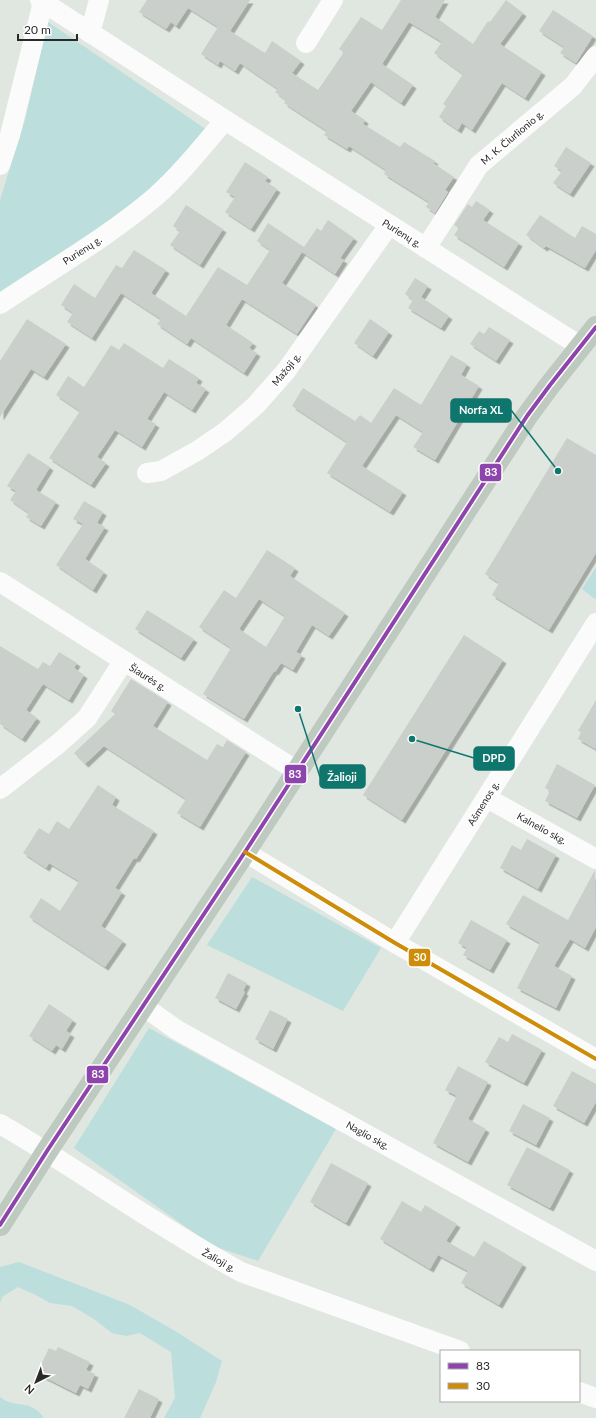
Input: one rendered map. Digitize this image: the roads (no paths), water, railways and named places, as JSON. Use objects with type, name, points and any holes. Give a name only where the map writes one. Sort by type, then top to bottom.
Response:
[{"type":"main road","points":[[0,1225],[47,1151],[245,852],[527,416],[596,327]]},
{"type":"street","points":[[90,33],[99,0]]},
{"type":"street","points":[[306,43],[334,0]]},
{"type":"street","name":"Purienų g.","points":[[0,164],[10,135],[42,1],[388,225],[580,346]]},
{"type":"street","name":"M. K. Čiurlionio g.","points":[[426,248],[479,165],[573,86],[596,56]]},
{"type":"street","name":"Purienų g.","points":[[0,304],[121,224],[156,196],[183,170],[225,120]]},
{"type":"street","name":"Mažoji g.","points":[[147,474],[161,472],[197,452],[225,432],[255,406],[286,371],[388,225]]},
{"type":"street","name":"Šiaurės g.","points":[[0,582],[123,662],[297,771]]},
{"type":"street","name":"Ašmenos g.","points":[[395,943],[487,798],[589,649],[596,622]]},
{"type":"street","points":[[0,789],[58,744],[87,718],[123,662]]},
{"type":"street","name":"Kalnelio skg.","points":[[487,798],[596,859]]},
{"type":"street","points":[[245,852],[395,943],[596,1059]]},
{"type":"street","name":"Naglio skg.","points":[[143,1006],[177,1030],[596,1260]]},
{"type":"street","name":"Žalioji g.","points":[[0,1124],[47,1151],[210,1255],[241,1272],[457,1350]]},
{"type":"street","points":[[580,1392],[596,1398]]},
{"type":"place","name":"Norfa XL","points":[[558,471]]},
{"type":"place","name":"Žalioji","points":[[298,709]]},
{"type":"place","name":"DPD","points":[[412,739]]}]
